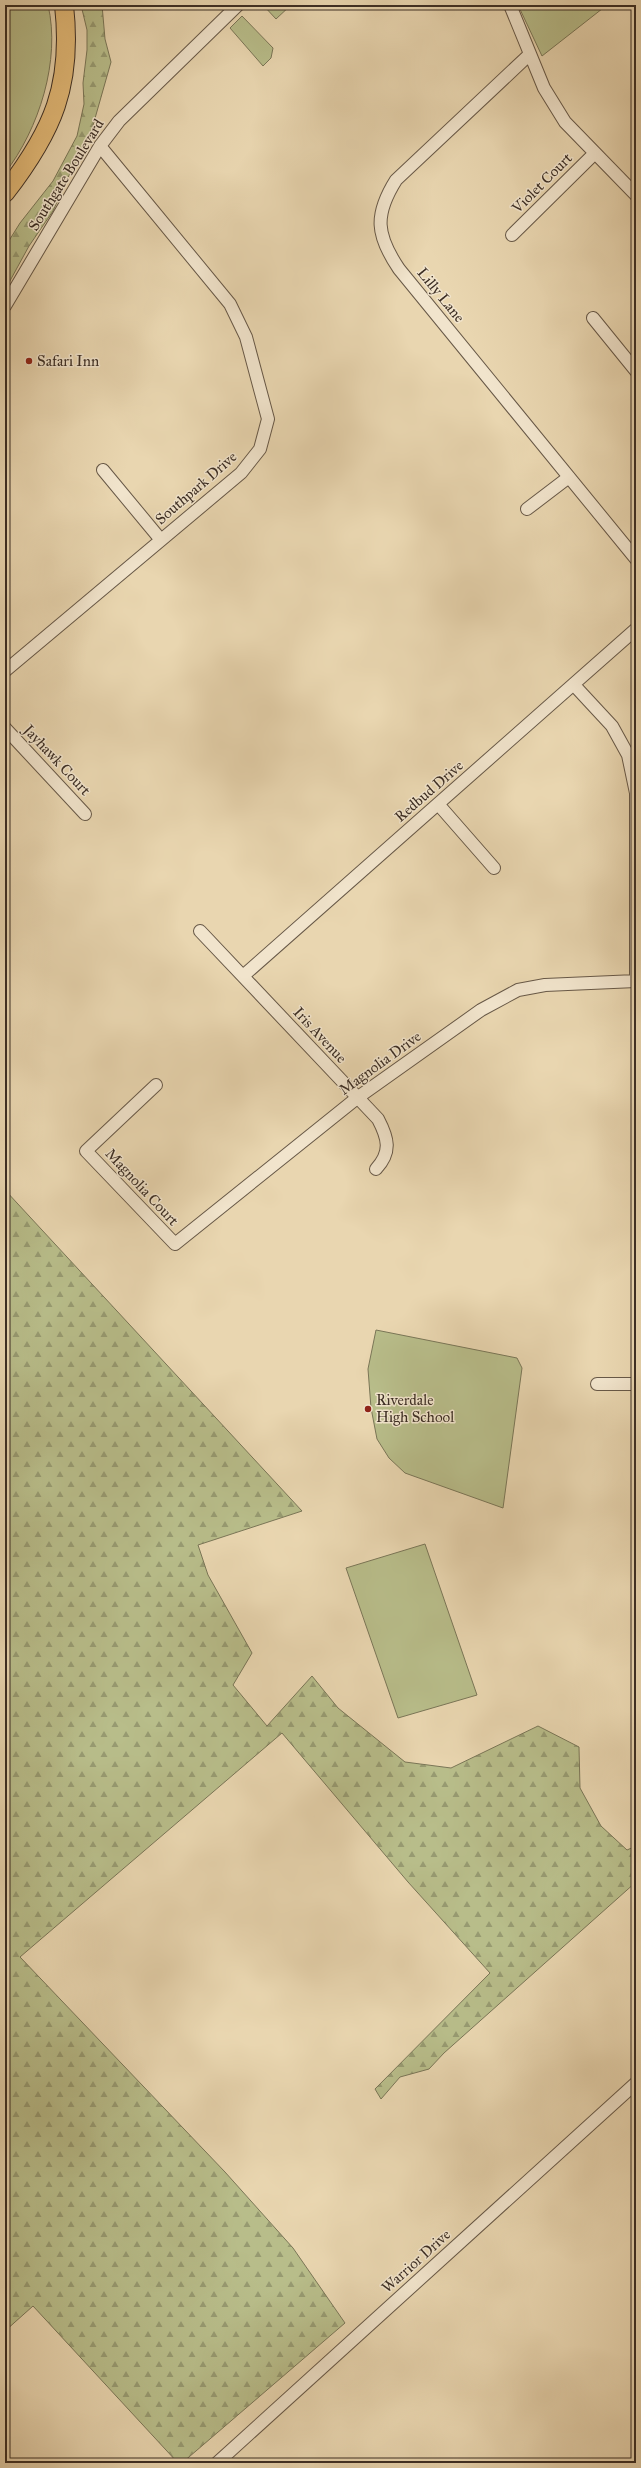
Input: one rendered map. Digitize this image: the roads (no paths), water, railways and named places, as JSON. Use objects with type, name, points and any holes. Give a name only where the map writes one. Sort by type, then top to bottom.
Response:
[{"type":"highway","points":[[5,193],[30,160],[58,106],[66,70],[67,32],[64,5]]},
{"type":"street","name":"Southgate Boulevard","points":[[5,306],[100,146],[120,121],[238,5]]},
{"type":"street","points":[[510,5],[544,88],[565,122],[636,195]]},
{"type":"street","name":"Lilly Lane","points":[[530,54],[396,180],[383,200],[380,225],[386,249],[399,269],[636,559]]},
{"type":"street","name":"Southpark Drive","points":[[5,671],[241,473],[260,449],[268,419],[246,337],[230,304],[100,146]]},
{"type":"street","name":"Violet Court","points":[[512,235],[594,153]]},
{"type":"street","points":[[593,318],[636,371]]},
{"type":"street","points":[[103,470],[161,540]]},
{"type":"street","points":[[527,509],[569,477]]},
{"type":"street","name":"Redbud Drive","points":[[243,976],[636,629]]},
{"type":"street","points":[[574,685],[612,726],[628,755],[636,793],[636,981]]},
{"type":"street","name":"Jayhawk Court","points":[[5,728],[85,814]]},
{"type":"street","points":[[438,804],[494,868]]},
{"type":"street","name":"Iris Avenue","points":[[200,931],[378,1119],[387,1136],[388,1148],[386,1157],[376,1169]]},
{"type":"street","name":"Magnolia Drive","points":[[174,1244],[357,1098],[481,1010],[518,990],[545,985],[636,981]]},
{"type":"street","name":"Magnolia Court","points":[[156,1085],[86,1151],[174,1244]]},
{"type":"street","points":[[597,1384],[636,1384]]},
{"type":"street","name":"Warrior Drive","points":[[217,2463],[636,2083]]},
{"type":"place","name":"Safari Inn","points":[[29,361]]},
{"type":"place","name":"Riverdale High School","points":[[368,1409]]}]
